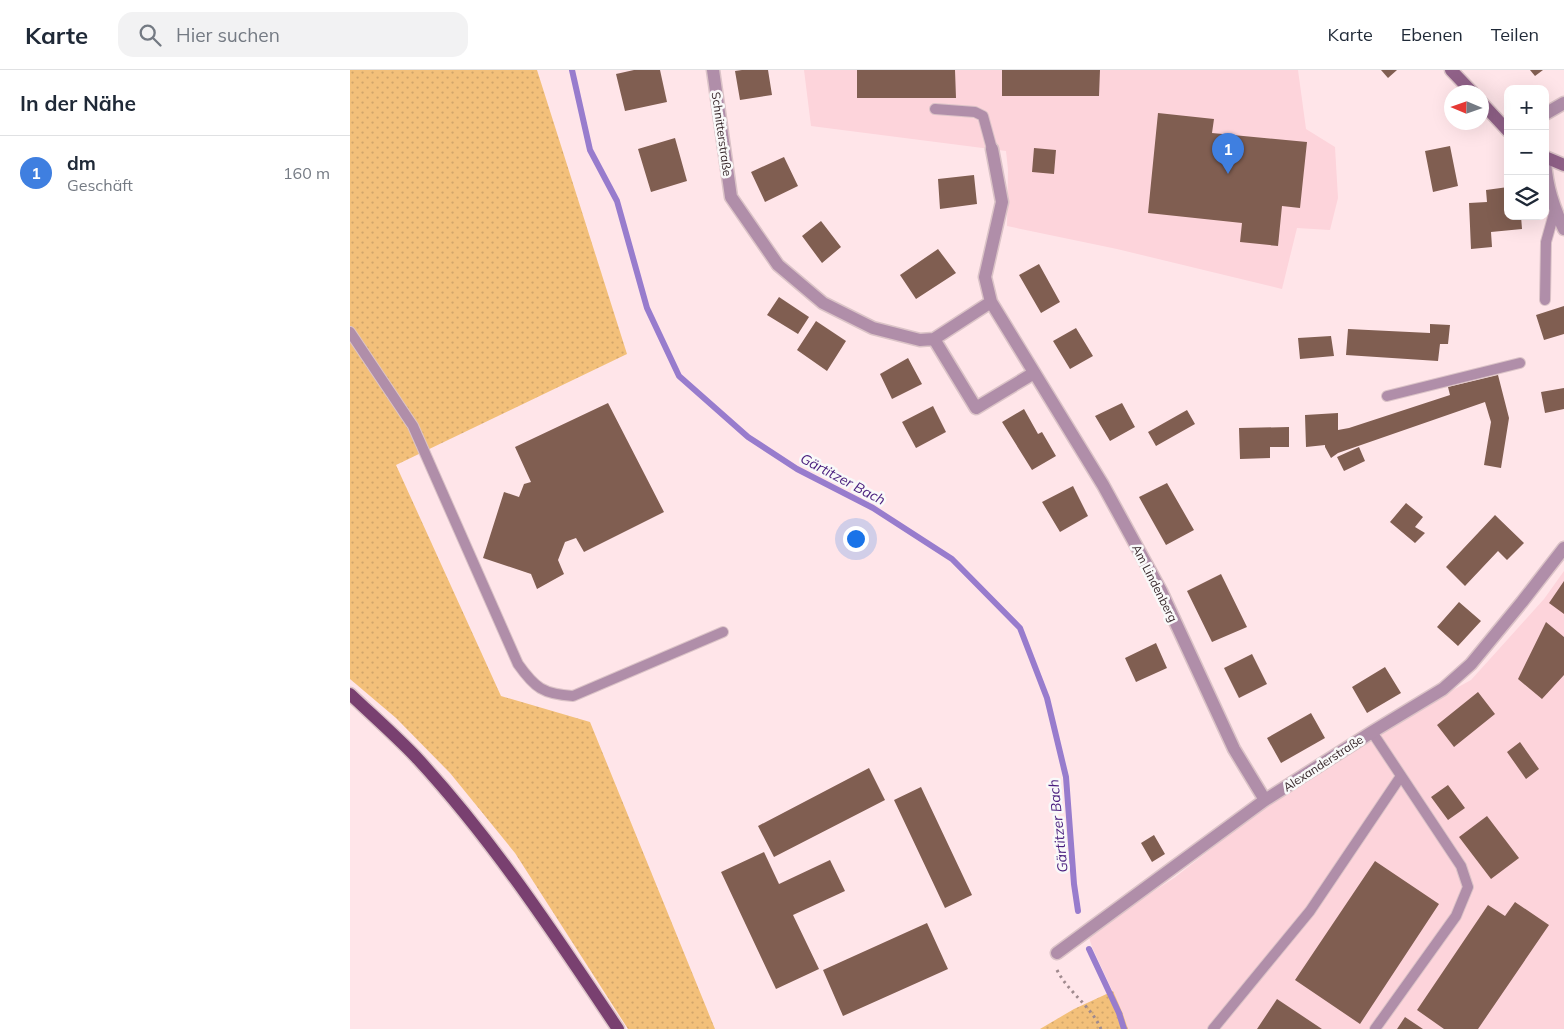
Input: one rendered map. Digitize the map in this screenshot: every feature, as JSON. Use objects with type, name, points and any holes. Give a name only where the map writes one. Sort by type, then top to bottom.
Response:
[{"type":"main road","points":[[1451,70],[1465,85]]},
{"type":"main road","points":[[1489,111],[1507,130]]},
{"type":"main road","points":[[1549,159],[1564,165]]},
{"type":"main road","points":[[350,694],[415,756],[473,824],[520,886],[618,1029]]},
{"type":"street","name":"Schnitterstraße","points":[[713,70],[732,197],[778,265],[824,303],[872,328],[920,340],[934,339]]},
{"type":"street","points":[[1549,112],[1564,103]]},
{"type":"street","points":[[992,149],[1002,202],[985,277],[990,302],[934,339],[976,408],[1034,373]]},
{"type":"street","points":[[1546,175],[1555,210],[1564,229]]},
{"type":"street","name":"Am Lindenberg","points":[[990,302],[1103,485],[1161,591],[1234,748],[1265,800]]},
{"type":"street","name":"Alexanderstraße","points":[[1057,952],[1265,800],[1443,689],[1471,664],[1564,548]]},
{"type":"lane","points":[[935,109],[975,112],[983,116],[992,149]]},
{"type":"lane","points":[[1545,300],[1546,242],[1555,210]]},
{"type":"lane","points":[[350,332],[413,426],[518,664],[528,679],[553,695],[573,696],[723,632]]},
{"type":"lane","points":[[1387,396],[1520,363]]},
{"type":"lane","points":[[1372,732],[1461,866],[1468,887],[1456,916],[1375,1029]]},
{"type":"lane","points":[[1213,1029],[1310,911],[1401,776]]},
{"type":"path","points":[[1057,952],[1054,958],[1055,966],[1060,976],[1070,990],[1082,1001],[1101,1029]]},
{"type":"shaded area","points":[[350,70],[537,70],[627,354],[396,465],[501,696],[590,722],[715,1029],[628,1029],[515,853],[450,773],[396,718],[350,679]]},
{"type":"shaded area","points":[[804,70],[1298,70],[1306,129],[1335,147],[1338,198],[1330,230],[1297,228],[1282,289],[1117,249],[1007,226],[1008,170],[1006,151],[811,126]]},
{"type":"shaded area","points":[[1564,571],[1564,1029],[1128,1029],[1088,934],[1174,878],[1277,797],[1400,719],[1471,680],[1544,599]]},
{"type":"shaded area","points":[[1113,991],[1128,1029],[1040,1029],[1074,1009]]},
{"type":"building","points":[[634,70],[660,70],[667,102],[625,111],[616,74]]},
{"type":"building","points":[[768,70],[772,95],[740,100],[735,71]]},
{"type":"building","points":[[857,70],[955,70],[956,98],[857,98]]},
{"type":"building","points":[[1002,70],[1100,70],[1099,96],[1002,96]]},
{"type":"building","points":[[1381,70],[1397,70],[1388,78]]},
{"type":"building","points":[[1530,70],[1543,70],[1535,76]]},
{"type":"building","points":[[1158,113],[1214,119],[1212,133],[1307,142],[1300,208],[1282,206],[1278,246],[1240,242],[1242,223],[1148,213]]},
{"type":"building","points":[[675,138],[687,181],[651,192],[638,149]]},
{"type":"building","points":[[1450,146],[1458,186],[1433,192],[1425,151]]},
{"type":"building","points":[[1034,148],[1056,150],[1054,174],[1032,172]]},
{"type":"building","points":[[784,157],[798,186],[765,202],[751,172]]},
{"type":"building","points":[[974,175],[977,204],[940,209],[938,179]]},
{"type":"building","points":[[1504,188],[1504,220],[1521,220],[1522,229],[1491,232],[1492,247],[1471,249],[1469,203],[1487,202],[1486,190]]},
{"type":"building","points":[[821,221],[841,247],[822,263],[802,236]]},
{"type":"building","points":[[938,249],[956,273],[916,299],[900,275]]},
{"type":"building","points":[[1039,264],[1060,302],[1041,313],[1019,275]]},
{"type":"building","points":[[779,297],[809,317],[798,334],[767,315]]},
{"type":"building","points":[[1564,306],[1564,334],[1544,340],[1536,315]]},
{"type":"building","points":[[816,321],[846,341],[827,371],[797,350]]},
{"type":"building","points":[[1430,324],[1450,325],[1448,344],[1440,344],[1438,361],[1346,355],[1348,329],[1430,333]]},
{"type":"building","points":[[1076,328],[1093,356],[1070,369],[1053,341]]},
{"type":"building","points":[[1331,336],[1334,356],[1300,359],[1298,338]]},
{"type":"building","points":[[908,358],[922,384],[892,399],[880,374]]},
{"type":"building","points":[[1498,375],[1509,418],[1501,468],[1484,465],[1491,422],[1485,402],[1338,453],[1331,458],[1325,445],[1306,447],[1305,415],[1338,413],[1338,430],[1349,428],[1450,395],[1448,387]]},
{"type":"building","points":[[1564,388],[1564,409],[1545,413],[1541,392]]},
{"type":"building","points":[[608,403],[664,512],[584,552],[576,538],[565,542],[558,560],[564,574],[537,589],[531,574],[483,558],[504,492],[519,497],[524,484],[531,482],[515,447]]},
{"type":"building","points":[[1122,403],[1135,427],[1110,441],[1095,416]]},
{"type":"building","points":[[933,406],[946,432],[916,448],[902,422]]},
{"type":"building","points":[[1024,409],[1038,434],[1042,432],[1056,456],[1032,470],[1002,422]]},
{"type":"building","points":[[1187,410],[1195,424],[1156,446],[1148,432]]},
{"type":"building","points":[[1289,427],[1289,447],[1270,447],[1270,458],[1240,459],[1239,428]]},
{"type":"building","points":[[1359,447],[1365,461],[1344,471],[1337,457]]},
{"type":"building","points":[[1167,483],[1194,530],[1166,545],[1139,497]]},
{"type":"building","points":[[1073,486],[1088,516],[1060,532],[1042,502]]},
{"type":"building","points":[[1406,503],[1423,517],[1415,527],[1425,533],[1415,543],[1390,522]]},
{"type":"building","points":[[1495,515],[1524,543],[1507,560],[1498,551],[1465,586],[1446,567]]},
{"type":"building","points":[[1221,574],[1247,627],[1212,642],[1187,591]]},
{"type":"building","points":[[1564,581],[1564,614],[1549,603]]},
{"type":"building","points":[[1459,602],[1481,621],[1458,646],[1437,627]]},
{"type":"building","points":[[1546,622],[1564,637],[1564,675],[1542,699],[1518,679]]},
{"type":"building","points":[[1156,643],[1167,668],[1136,682],[1125,658]]},
{"type":"building","points":[[1252,654],[1267,684],[1239,698],[1224,668]]},
{"type":"building","points":[[1385,667],[1401,693],[1367,713],[1352,687]]},
{"type":"building","points":[[1478,692],[1495,714],[1454,747],[1437,725]]},
{"type":"building","points":[[1311,713],[1325,738],[1281,763],[1267,738]]},
{"type":"building","points":[[1520,742],[1539,769],[1526,779],[1507,752]]},
{"type":"building","points":[[869,768],[885,800],[774,857],[758,826]]},
{"type":"building","points":[[1448,785],[1465,808],[1448,820],[1431,797]]},
{"type":"building","points":[[921,787],[972,895],[945,908],[894,800]]},
{"type":"building","points":[[1487,816],[1519,858],[1491,879],[1459,837]]},
{"type":"building","points":[[1154,835],[1165,854],[1152,862],[1141,843]]},
{"type":"building","points":[[764,852],[779,884],[830,860],[845,891],[793,915],[819,969],[776,989],[721,872]]},
{"type":"building","points":[[1375,861],[1439,904],[1360,1024],[1295,980]]},
{"type":"building","points":[[1515,902],[1549,925],[1478,1029],[1444,1029],[1417,1010],[1488,905],[1505,916]]},
{"type":"building","points":[[927,923],[948,969],[843,1016],[823,970]]},
{"type":"building","points":[[1277,999],[1322,1029],[1257,1029]]},
{"type":"building","points":[[1405,1017],[1423,1029],[1397,1029]]},
{"type":"waterway","name":"Gärtitzer Bach","points":[[572,70],[590,150],[617,201],[647,308],[679,376],[748,437],[797,469],[873,508],[952,559],[1020,628],[1047,698],[1066,777],[1074,884],[1078,911]]},
{"type":"waterway","name":"Gärtitzer Bach","points":[[1089,949],[1119,1013],[1124,1029]]},
{"type":"place","name":"dm","points":[[1228,174]]}]
